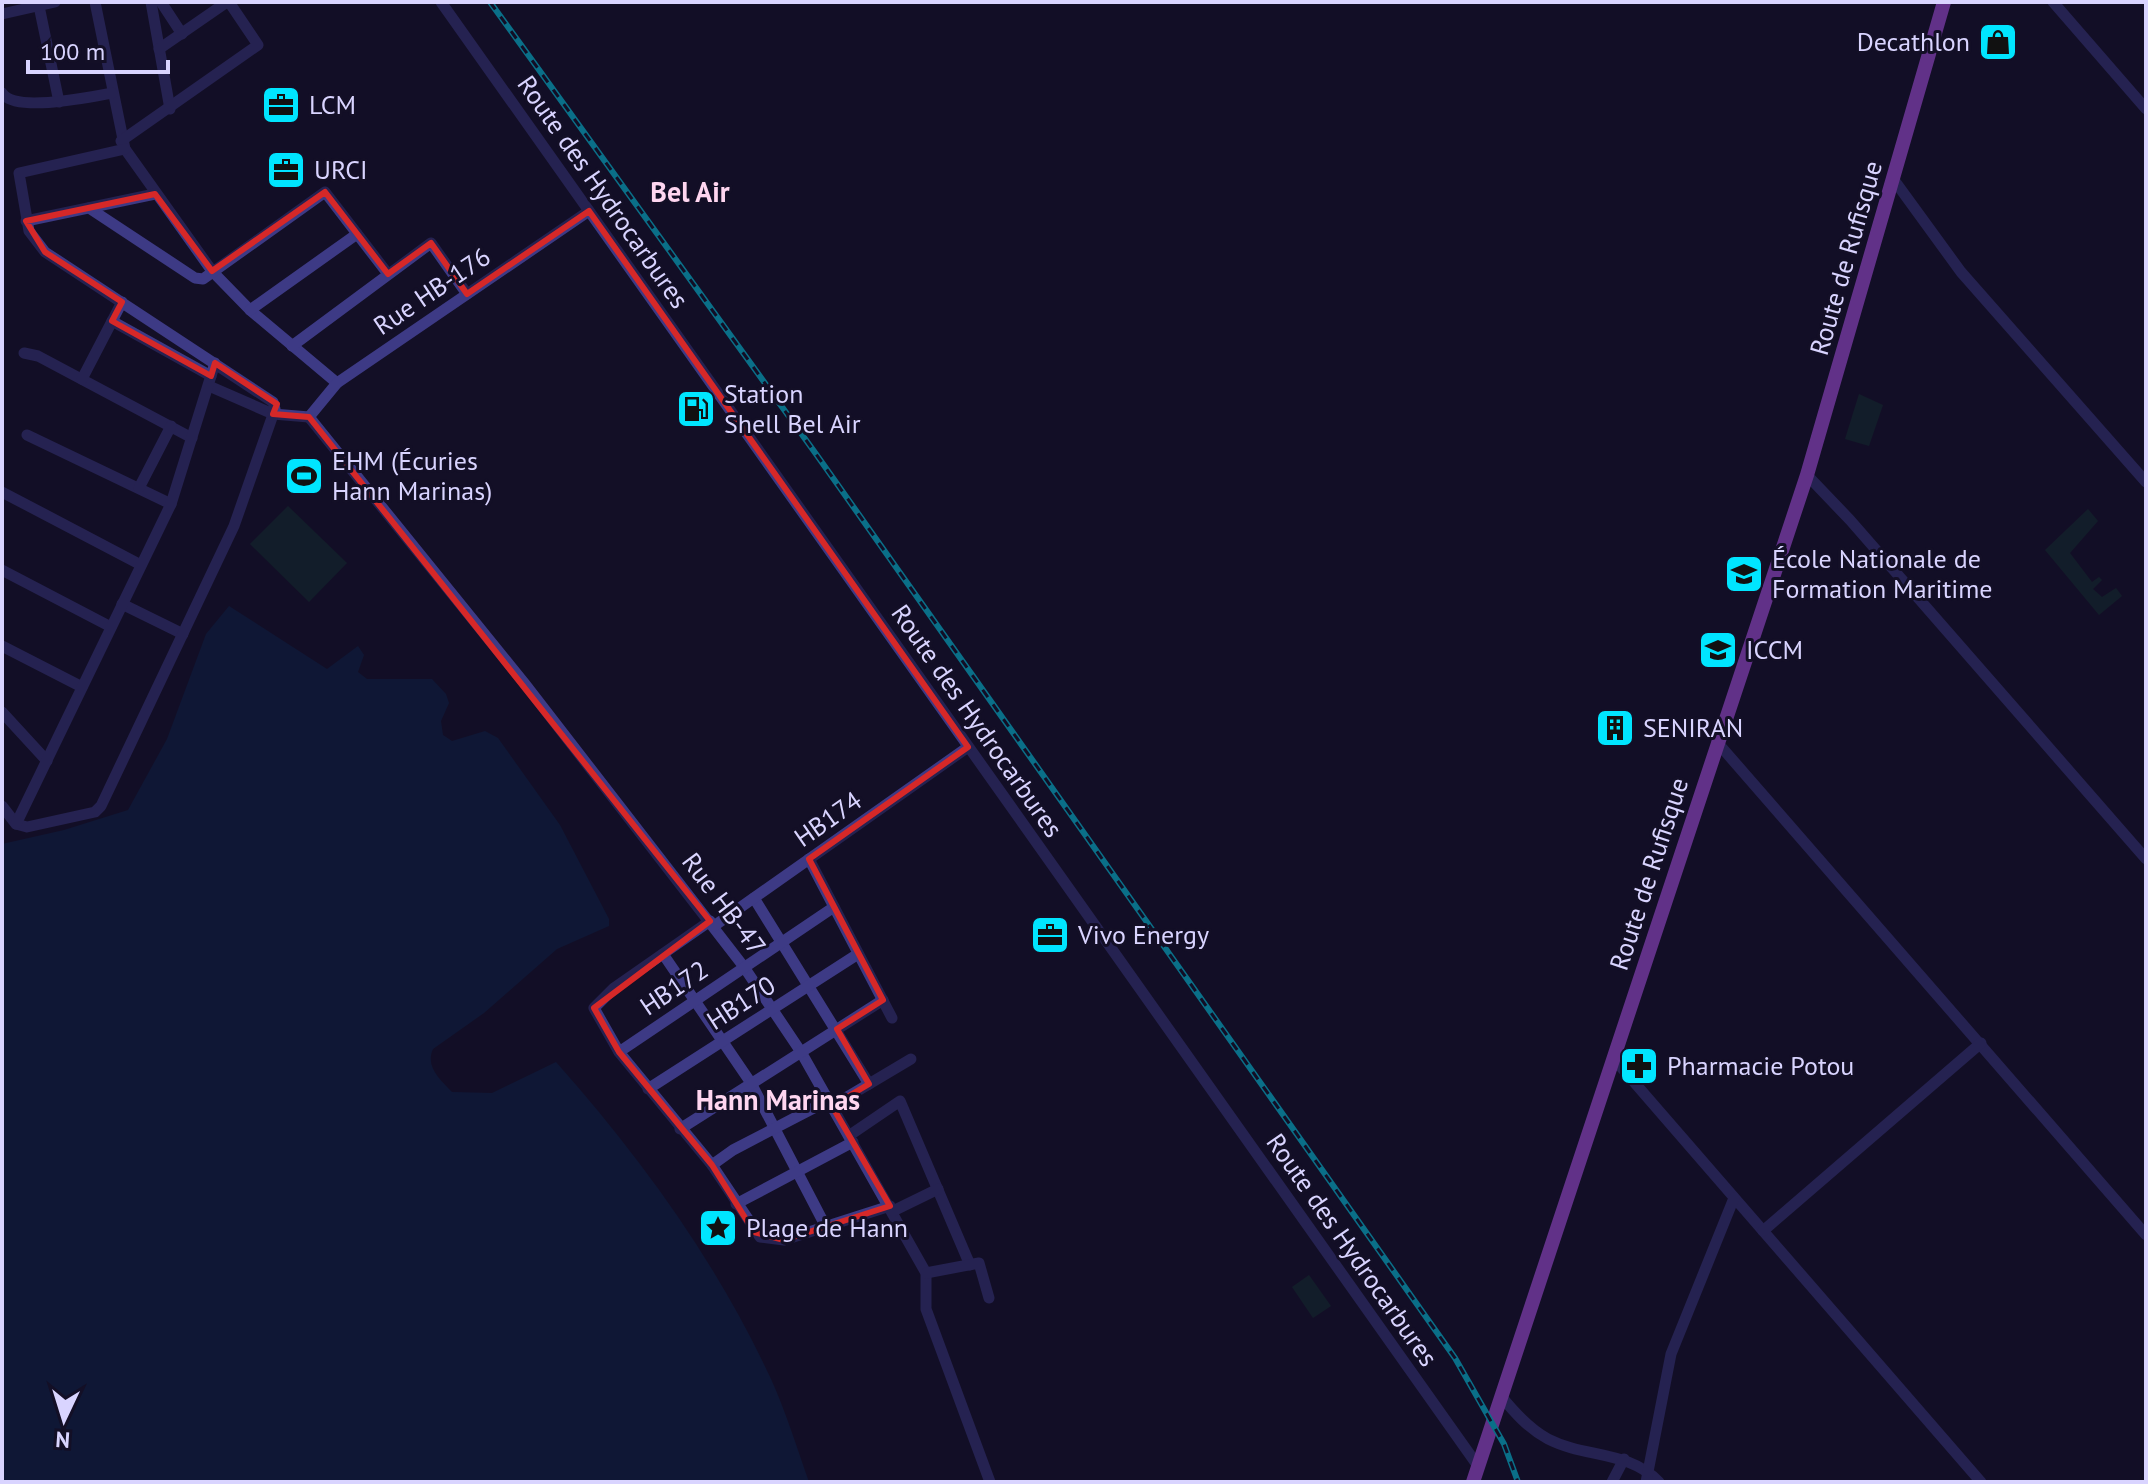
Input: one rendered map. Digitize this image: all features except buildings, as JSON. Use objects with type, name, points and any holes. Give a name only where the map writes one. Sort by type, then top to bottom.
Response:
[{"type":"main road","name":"Route de Rufisque","points":[[1473,1482],[1807,475],[1944,2]]},
{"type":"street","points":[[2,14],[55,2]]},
{"type":"street","points":[[95,2],[123,145],[212,271],[250,310],[337,383]]},
{"type":"street","points":[[151,2],[170,109]]},
{"type":"street","points":[[161,2],[182,34]]},
{"type":"street","points":[[2,806],[16,824],[27,827],[98,809],[234,526],[273,414],[273,402],[45,252],[33,239],[26,221],[18,177],[21,171],[123,145],[258,45],[228,2],[159,49]]},
{"type":"street","name":"Route des Hydrocarbures","points":[[441,2],[968,747],[1140,983],[1478,1466]]},
{"type":"street","points":[[2053,2],[2146,109]]},
{"type":"street","points":[[39,6],[59,102]]},
{"type":"street","points":[[2,93],[12,101],[59,102],[112,93]]},
{"type":"street","points":[[1894,180],[1961,272],[2146,482]]},
{"type":"street","points":[[89,208],[195,278],[203,279],[321,192],[327,194],[388,274]]},
{"type":"street","points":[[26,221],[155,194]]},
{"type":"street","name":"Rue HB-176","points":[[309,417],[337,383],[589,211]]},
{"type":"street","points":[[250,310],[357,234]]},
{"type":"street","points":[[292,346],[431,243],[467,294]]},
{"type":"street","points":[[82,379],[122,302]]},
{"type":"street","points":[[112,321],[210,381],[273,414],[309,417]]},
{"type":"street","points":[[24,353],[38,356],[192,438]]},
{"type":"street","points":[[16,824],[171,504],[215,363]]},
{"type":"street","name":"Rue HB-47","points":[[309,417],[525,684],[712,924],[801,1052],[892,1208],[926,1273],[926,1309],[990,1482]]},
{"type":"street","points":[[139,488],[171,426]]},
{"type":"street","points":[[27,435],[171,504]]},
{"type":"street","points":[[1807,475],[1850,520],[2146,859]]},
{"type":"street","points":[[2,492],[141,565]]},
{"type":"street","points":[[2,570],[111,627]]},
{"type":"street","points":[[122,604],[183,634]]},
{"type":"street","points":[[2,646],[82,687]]},
{"type":"street","points":[[2,712],[47,761]]},
{"type":"street","points":[[1717,742],[2146,1235]]},
{"type":"street","name":"HB174","points":[[619,1052],[594,1008],[614,988],[754,898],[968,747]]},
{"type":"street","points":[[809,859],[892,1018]]},
{"type":"street","points":[[754,898],[869,1084]]},
{"type":"street","name":"HB172","points":[[619,1052],[834,907]]},
{"type":"street","points":[[663,954],[725,1040],[751,1083],[827,1229]]},
{"type":"street","name":"HB170","points":[[648,1089],[858,954]]},
{"type":"street","points":[[680,1129],[883,1000]]},
{"type":"street","points":[[1763,1231],[1981,1043]]},
{"type":"street","points":[[619,1052],[712,1165],[754,1232],[768,1241],[827,1229],[938,1189]]},
{"type":"street","points":[[712,1165],[775,1127],[869,1084],[911,1059]]},
{"type":"street","points":[[1614,1059],[1981,1482]]},
{"type":"street","points":[[736,1204],[798,1172],[851,1139],[900,1101],[989,1298]]},
{"type":"street","points":[[1646,1476],[1671,1354],[1734,1198]]},
{"type":"street","points":[[926,1273],[975,1264]]},
{"type":"street","points":[[1501,1396],[1526,1424],[1548,1439],[1624,1459],[1659,1482]]},
{"type":"street","points":[[1612,1482],[1624,1459]]},
{"type":"highlighted area","points":[[325,192],[388,274],[431,243],[467,294],[589,211],[968,747],[809,859],[883,1000],[837,1029],[869,1084],[832,1106],[890,1206],[784,1240],[754,1232],[712,1165],[619,1052],[594,1008],[710,921],[309,417],[273,414],[277,404],[215,363],[211,376],[112,321],[122,302],[45,252],[26,221],[155,194],[212,271]]},
{"type":"green space","points":[[1859,394],[1883,405],[1869,446],[1845,439]]},
{"type":"green space","points":[[288,506],[347,563],[309,602],[250,544]]},
{"type":"green space","points":[[2088,509],[2098,521],[2070,553],[2092,582],[2099,577],[2102,580],[2093,589],[2102,597],[2116,588],[2122,596],[2099,615],[2045,550]]},
{"type":"green space","points":[[1309,1275],[1331,1306],[1313,1318],[1292,1287]]},
{"type":"water","points":[[229,606],[327,669],[358,646],[364,655],[358,672],[367,679],[432,679],[446,694],[449,703],[441,721],[443,735],[452,741],[485,731],[498,738],[560,825],[609,919],[609,926],[557,949],[484,1013],[433,1049],[432,1067],[452,1092],[492,1093],[556,1062],[647,1174],[726,1293],[771,1379],[809,1482],[2,1482],[2,844],[64,830],[128,810],[167,739],[206,634]]},
{"type":"railway","points":[[490,2],[816,454],[1455,1358],[1504,1444],[1518,1482]]},
{"type":"place","name":"Decathlon","points":[[1998,42]]},
{"type":"place","name":"LCM","points":[[281,105]]},
{"type":"place","name":"URCI","points":[[286,170]]},
{"type":"place","name":"Station Shell Bel Air","points":[[696,409]]},
{"type":"place","name":"EHM (Écuries Hann Marinas)","points":[[304,476]]},
{"type":"place","name":"École Nationale de Formation Maritime","points":[[1744,574]]},
{"type":"place","name":"ICCM","points":[[1718,650]]},
{"type":"place","name":"SENIRAN","points":[[1615,728]]},
{"type":"place","name":"Vivo Energy","points":[[1050,935]]},
{"type":"place","name":"Pharmacie Potou","points":[[1639,1066]]},
{"type":"place","name":"Plage de Hann","points":[[718,1228]]},
{"type":"district","name":"Bel Air","points":[[690,192]]},
{"type":"district","name":"Hann Marinas","points":[[778,1100]]}]
